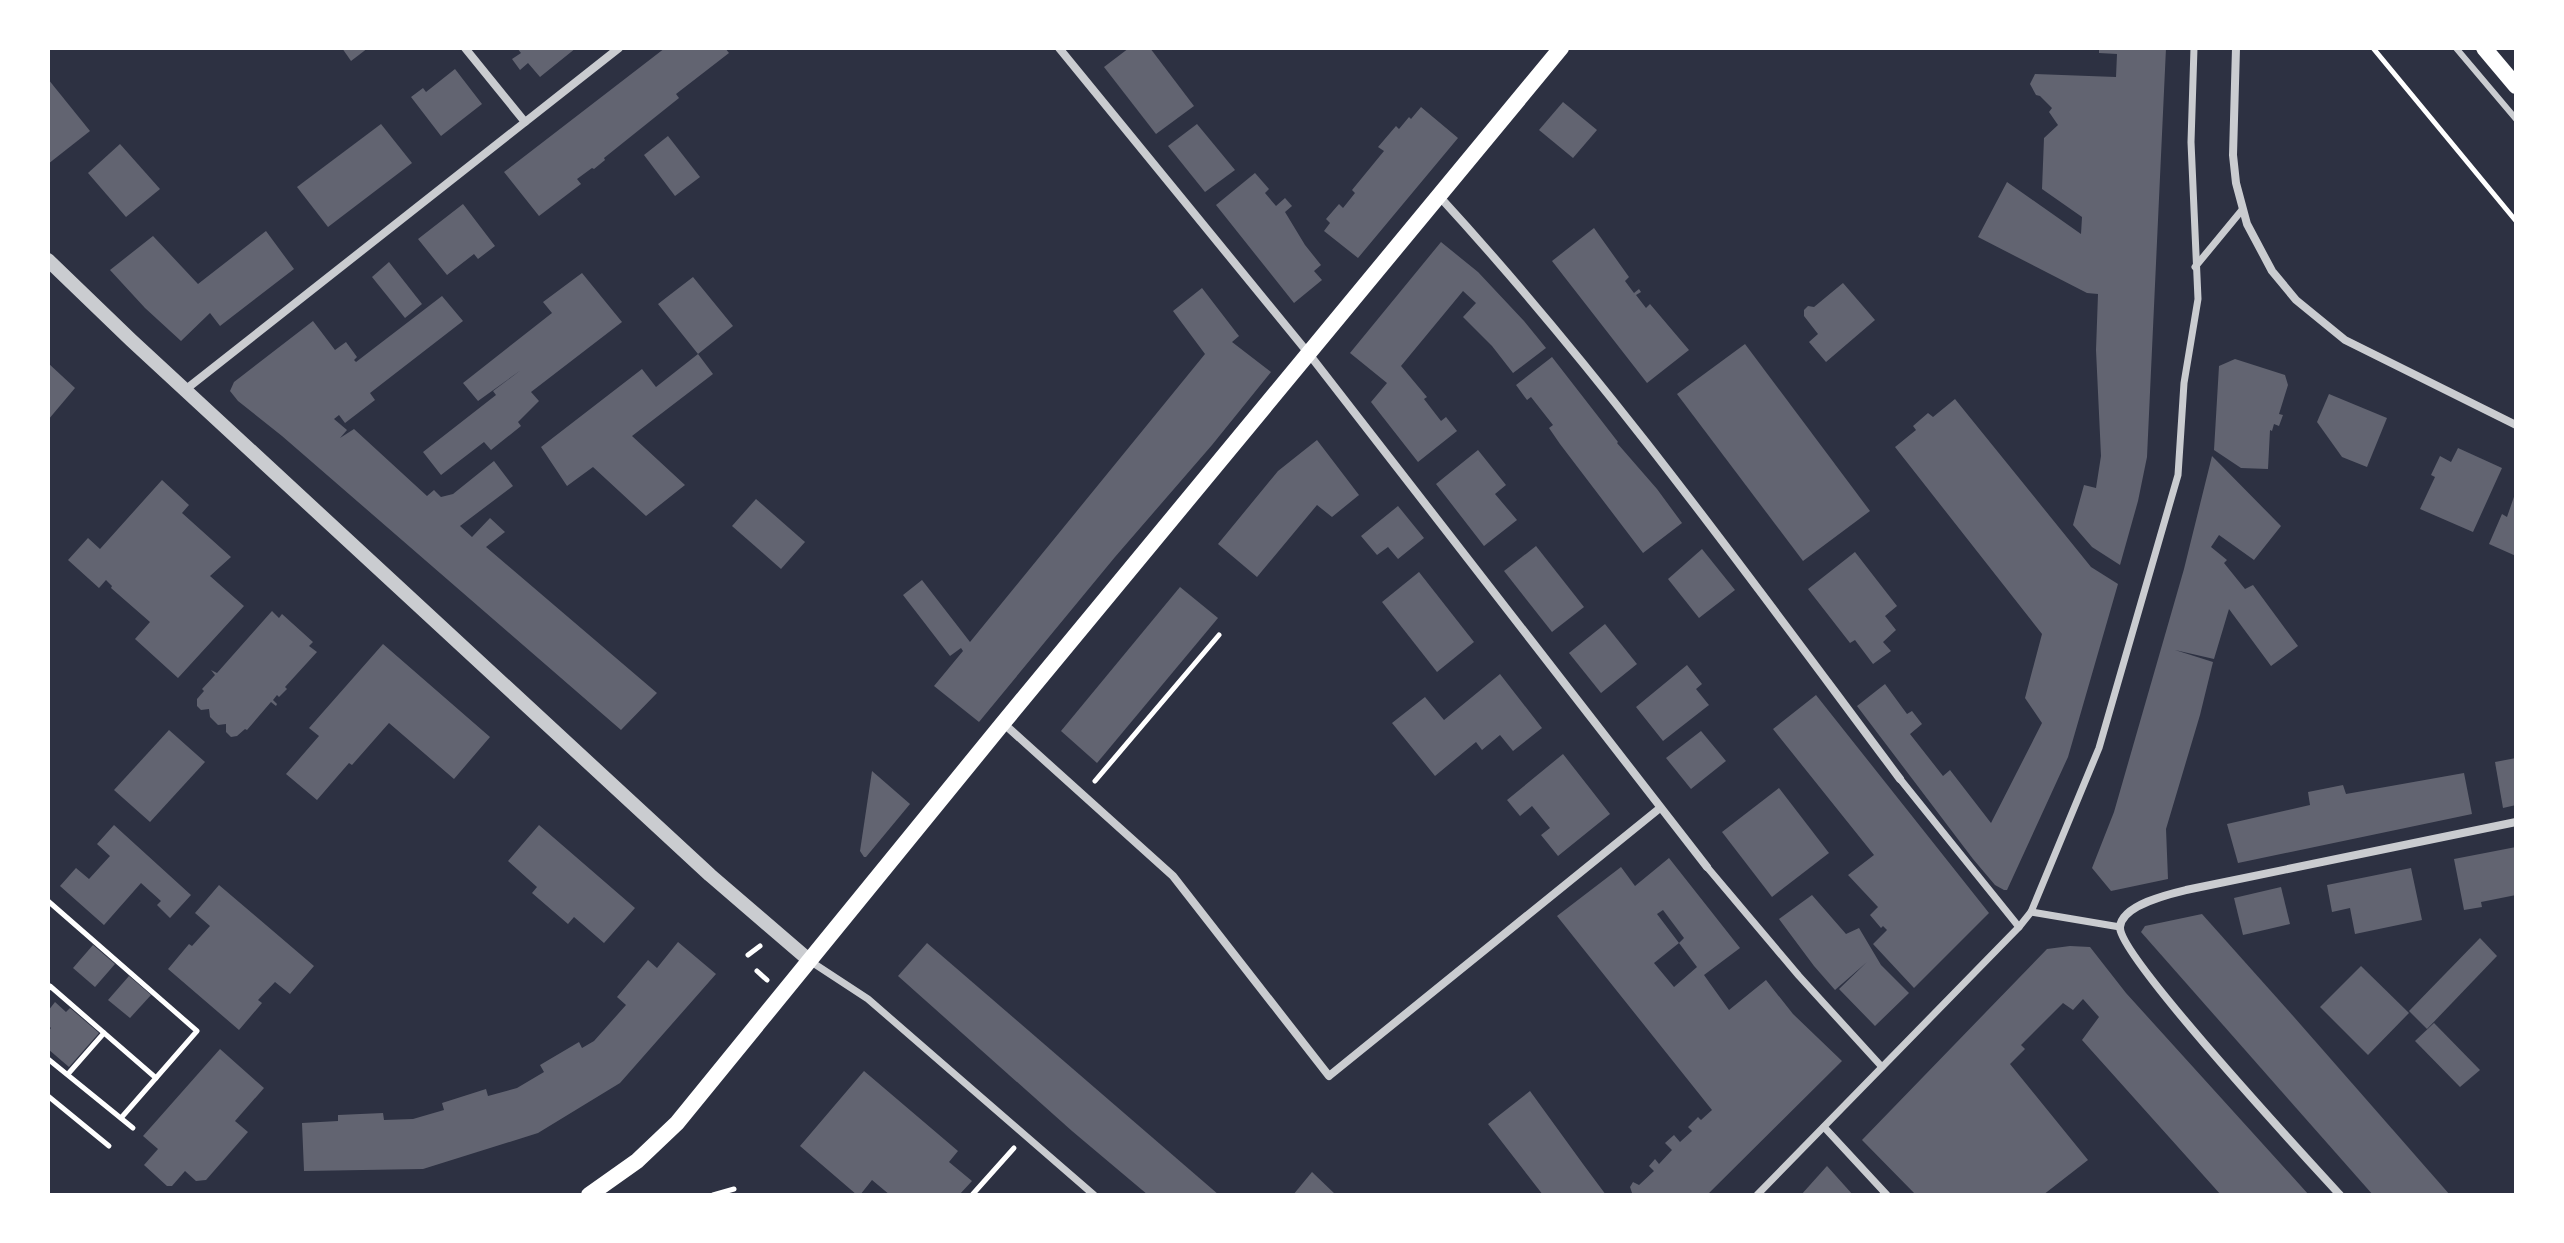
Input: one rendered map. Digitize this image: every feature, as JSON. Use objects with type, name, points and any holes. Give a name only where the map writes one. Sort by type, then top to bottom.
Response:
[{"type":"main road","points":[[589,1195],[637,1161],[677,1123],[1561,48]]},
{"type":"main road","points":[[2484,48],[2516,86]]},
{"type":"street","points":[[465,48],[525,122]]},
{"type":"street","points":[[185,390],[619,48]]},
{"type":"street","points":[[1059,48],[1309,354],[1707,867],[1799,976],[1882,1067]]},
{"type":"street","points":[[1757,1195],[2031,912],[2099,748],[2178,475],[2184,383],[2198,299],[2191,142],[2194,48]]},
{"type":"street","points":[[2236,48],[2233,155],[2242,210],[2272,271],[2296,300],[2334,333],[2516,425]]},
{"type":"street","points":[[1439,196],[1507,270],[1677,481],[1900,779],[2019,927]]},
{"type":"street","points":[[2195,267],[2242,210]]},
{"type":"street","points":[[48,260],[710,875],[810,961],[868,999],[1094,1195]]},
{"type":"street","points":[[1003,723],[1173,876],[1329,1076],[1660,808]]},
{"type":"street","points":[[2340,1195],[2194,1032],[2125,943],[2120,927],[2127,915],[2142,904],[2186,890],[2516,822]]},
{"type":"street","points":[[2031,912],[2120,927]]},
{"type":"street","points":[[1824,1127],[1887,1195]]},
{"type":"lane","points":[[2456,48],[2516,119]]},
{"type":"path","points":[[2373,48],[2516,221]]},
{"type":"path","points":[[1084,796],[1219,635]]},
{"type":"path","points":[[48,901],[197,1031],[121,1118]]},
{"type":"path","points":[[48,989],[50,986],[156,1078]]},
{"type":"path","points":[[68,1075],[104,1033]]},
{"type":"path","points":[[48,1059],[133,1128]]},
{"type":"path","points":[[48,1096],[109,1146]]},
{"type":"path","points":[[972,1195],[1025,1136]]},
{"type":"path","points":[[713,1195],[734,1189]]},
{"type":"building","points":[[342,48],[368,48],[351,61]]},
{"type":"building","points":[[517,48],[576,48],[540,77],[528,63],[520,70],[512,59],[521,53]]},
{"type":"building","points":[[665,48],[725,48],[729,53],[676,94],[679,98],[594,169],[577,179],[581,184],[539,216],[504,172]]},
{"type":"building","points":[[1129,48],[1150,48],[1194,106],[1156,134],[1104,67]]},
{"type":"building","points":[[2099,48],[2166,48],[2147,457],[2120,565],[2092,547],[2073,525],[2084,485],[2096,488],[2101,456],[2096,350],[2098,294],[2087,293],[1978,237],[2007,182],[2081,234],[2082,217],[2042,189],[2044,138],[2058,125],[2049,112],[2052,108],[2036,95],[2030,84],[2035,74],[2116,77],[2117,54],[2099,53]]},
{"type":"building","points":[[455,69],[482,104],[441,136],[411,97],[423,88],[426,92]]},
{"type":"building","points":[[48,79],[90,131],[48,164]]},
{"type":"building","points":[[1563,102],[1597,130],[1573,158],[1539,130]]},
{"type":"building","points":[[1421,107],[1458,138],[1358,258],[1324,231],[1330,223],[1326,219],[1339,204],[1343,208],[1355,193],[1352,190],[1384,151],[1378,147],[1396,126],[1399,129]]},
{"type":"building","points":[[381,124],[412,163],[328,227],[297,187]]},
{"type":"building","points":[[1197,124],[1235,170],[1205,192],[1168,146]]},
{"type":"building","points":[[668,136],[700,177],[675,196],[644,155]]},
{"type":"building","points":[[120,144],[160,189],[126,217],[88,173]]},
{"type":"building","points":[[1255,173],[1269,189],[1265,193],[1276,206],[1285,198],[1292,206],[1285,212],[1321,265],[1314,271],[1322,280],[1294,303],[1216,205]]},
{"type":"building","points":[[463,204],[495,246],[478,259],[474,254],[447,275],[418,239]]},
{"type":"building","points":[[1594,228],[1629,277],[1625,281],[1634,293],[1639,289],[1641,292],[1636,295],[1646,308],[1650,304],[1689,350],[1647,383],[1552,261]]},
{"type":"building","points":[[266,231],[294,269],[220,326],[210,313],[181,341],[110,270],[153,236],[198,284]]},
{"type":"building","points":[[1441,242],[1478,272],[1546,348],[1513,373],[1463,317],[1476,303],[1463,291],[1401,366],[1427,397],[1424,399],[1441,421],[1446,417],[1457,431],[1418,462],[1371,402],[1387,383],[1350,353]]},
{"type":"building","points":[[389,262],[422,304],[405,318],[372,277]]},
{"type":"building","points":[[582,273],[622,322],[531,392],[539,401],[518,422],[521,426],[491,450],[484,442],[441,475],[423,452],[496,395],[493,391],[521,370],[478,401],[463,383],[552,313],[543,302]]},
{"type":"building","points":[[693,277],[733,326],[698,354],[658,304]]},
{"type":"building","points":[[1843,283],[1875,320],[1826,362],[1809,342],[1818,334],[1804,316],[1804,310],[1808,306],[1814,307]]},
{"type":"building","points":[[1202,288],[1239,336],[1232,342],[1271,372],[979,722],[934,686],[963,651],[961,648],[950,656],[903,595],[922,580],[970,642],[1205,354],[1173,311]]},
{"type":"building","points":[[442,296],[463,321],[370,393],[375,400],[345,423],[339,415],[334,419],[347,430],[340,438],[354,429],[427,496],[434,490],[441,497],[453,494],[494,461],[513,486],[460,526],[472,537],[490,518],[505,532],[486,547],[657,693],[621,730],[230,391],[234,382],[313,321],[335,350],[346,342],[357,357],[356,362]]},
{"type":"building","points":[[1745,344],[1870,511],[1803,561],[1677,394]]},
{"type":"building","points":[[698,354],[713,374],[632,436],[685,485],[646,516],[593,467],[567,486],[541,447],[642,369],[656,387]]},
{"type":"building","points":[[1552,357],[1682,523],[1643,553],[1560,444],[1549,428],[1553,425],[1531,397],[1527,400],[1516,385]]},
{"type":"building","points":[[2235,359],[2285,375],[2288,385],[2279,414],[2283,415],[2279,426],[2274,424],[2270,430],[2268,469],[2241,468],[2214,450],[2219,366]]},
{"type":"building","points":[[48,363],[75,388],[48,420]]},
{"type":"building","points":[[2329,394],[2387,418],[2367,467],[2342,457],[2317,422]]},
{"type":"building","points":[[1955,399],[2091,567],[2118,584],[2068,757],[2007,890],[1995,885],[1973,859],[1857,706],[1885,684],[1907,714],[1912,711],[1922,724],[1910,734],[1943,776],[1950,770],[1991,823],[2042,723],[2025,698],[2042,634],[1895,447],[1916,430],[1913,426],[1928,413],[1933,417]]},
{"type":"building","points":[[1317,440],[1359,495],[1332,517],[1317,505],[1257,577],[1218,544],[1278,471]]},
{"type":"building","points":[[2458,448],[2502,468],[2473,532],[2420,509],[2435,477],[2431,475],[2440,456],[2451,462]]},
{"type":"building","points":[[1478,450],[1506,485],[1495,494],[1517,520],[1484,546],[1436,484]]},
{"type":"building","points":[[2212,456],[2281,526],[2254,560],[2219,535],[2211,547],[2227,560],[2224,563],[2245,589],[2253,585],[2298,646],[2271,666],[2229,609],[2214,659],[2175,650],[2213,662],[2166,829],[2168,879],[2111,891],[2092,868],[2114,812],[2184,569]]},
{"type":"building","points":[[162,480],[189,505],[182,513],[231,557],[210,576],[244,606],[178,678],[135,639],[150,622],[106,580],[99,588],[68,560],[88,538],[100,549]]},
{"type":"building","points":[[2516,491],[2516,556],[2489,544],[2502,514],[2507,517]]},
{"type":"building","points":[[756,499],[805,542],[781,569],[732,526]]},
{"type":"building","points":[[1398,506],[1424,538],[1398,559],[1388,547],[1377,555],[1361,536]]},
{"type":"building","points":[[1536,546],[1584,607],[1552,632],[1504,571]]},
{"type":"building","points":[[1702,549],[1735,590],[1699,618],[1668,579]]},
{"type":"building","points":[[1855,552],[1897,606],[1885,616],[1896,630],[1883,642],[1891,651],[1873,664],[1855,640],[1850,643],[1808,589]]},
{"type":"building","points":[[1419,572],[1474,642],[1437,672],[1382,602]]},
{"type":"building","points":[[1180,587],[1218,618],[1097,763],[1061,731]]},
{"type":"building","points":[[272,611],[279,618],[282,614],[313,642],[309,646],[317,652],[285,687],[287,689],[273,700],[276,706],[271,702],[247,730],[231,737],[226,732],[226,724],[218,725],[210,717],[209,709],[201,710],[197,706],[197,699],[215,675],[211,670],[217,673]]},
{"type":"building","points":[[1605,624],[1637,664],[1601,693],[1569,653]]},
{"type":"building","points":[[383,644],[490,737],[454,779],[389,723],[317,800],[286,774],[319,736],[309,728]]},
{"type":"building","points":[[1687,665],[1702,684],[1696,689],[1709,705],[1663,741],[1636,707]]},
{"type":"building","points":[[1500,674],[1542,728],[1513,751],[1500,735],[1482,750],[1476,742],[1435,776],[1392,723],[1425,697],[1444,720]]},
{"type":"building","points":[[1816,695],[1989,913],[1914,988],[1873,944],[1887,930],[1883,926],[1881,928],[1870,915],[1878,907],[1848,875],[1874,855],[1773,729]]},
{"type":"building","points":[[169,730],[205,762],[150,822],[114,790]]},
{"type":"building","points":[[1701,731],[1726,761],[1691,789],[1666,758]]},
{"type":"building","points":[[1563,754],[1610,814],[1558,856],[1541,835],[1550,828],[1532,806],[1520,816],[1507,800]]},
{"type":"building","points":[[2516,758],[2516,805],[2503,808],[2495,762]]},
{"type":"building","points":[[872,771],[910,804],[864,857],[860,851]]},
{"type":"building","points":[[2464,773],[2472,814],[2238,863],[2227,824],[2310,805],[2308,792],[2343,785],[2346,794]]},
{"type":"building","points":[[1779,788],[1829,853],[1772,897],[1722,832]]},
{"type":"building","points":[[114,825],[191,895],[170,918],[157,905],[161,901],[141,883],[104,925],[60,886],[76,868],[89,879],[110,856],[97,844]]},
{"type":"building","points":[[539,825],[635,908],[604,943],[574,917],[568,924],[532,893],[537,887],[508,861]]},
{"type":"building","points":[[2516,847],[2516,895],[2481,902],[2482,907],[2464,910],[2454,859]]},
{"type":"building","points":[[1669,858],[1740,948],[1704,975],[1729,1010],[1766,980],[1793,1014],[1842,1061],[1707,1195],[1630,1195],[1633,1182],[1639,1185],[1654,1171],[1649,1166],[1655,1159],[1659,1164],[1672,1150],[1665,1143],[1674,1135],[1680,1142],[1692,1131],[1688,1127],[1698,1117],[1701,1120],[1712,1110],[1557,916],[1621,867],[1635,886]],"holes":[[[1663,910],[1684,938],[1679,943],[1657,914]],[[1679,943],[1697,967],[1674,987],[1654,963]]]},
{"type":"building","points":[[2411,868],[2422,920],[2355,934],[2350,908],[2332,912],[2327,885]]},
{"type":"building","points":[[219,885],[314,966],[290,994],[275,982],[258,1000],[262,1003],[239,1030],[168,969],[189,944],[192,946],[210,926],[195,913]]},
{"type":"building","points":[[2281,887],[2290,924],[2243,935],[2234,898]]},
{"type":"building","points":[[1812,895],[1846,934],[1859,928],[1881,965],[1909,993],[1875,1026],[1839,989],[1867,962],[1835,990],[1779,919]]},
{"type":"building","points":[[2202,914],[2450,1195],[2373,1195],[2141,932],[2145,926]]},
{"type":"building","points":[[2480,938],[2497,956],[2427,1029],[2409,1011]]},
{"type":"building","points":[[678,942],[716,974],[620,1083],[538,1133],[423,1169],[304,1171],[302,1123],[338,1121],[338,1115],[383,1113],[384,1120],[413,1119],[444,1110],[442,1103],[486,1089],[488,1096],[517,1088],[544,1072],[540,1065],[579,1042],[582,1048],[594,1041],[626,1005],[617,997],[648,960],[657,968]]},
{"type":"building","points":[[927,943],[1219,1195],[1148,1195],[1072,1131],[898,976]]},
{"type":"building","points":[[93,945],[115,964],[95,987],[73,968]]},
{"type":"building","points":[[2090,947],[2126,993],[2309,1195],[2221,1195],[2082,1040],[2099,1017],[2083,999],[2073,1010],[2063,1003],[2021,1045],[2025,1049],[2010,1064],[2088,1160],[2043,1195],[1916,1195],[1862,1140],[2047,949]]},
{"type":"building","points":[[2361,966],[2409,1013],[2368,1055],[2320,1007]]},
{"type":"building","points":[[129,976],[151,995],[130,1018],[108,1000]]},
{"type":"building","points":[[55,1002],[66,1012],[70,1008],[99,1033],[69,1067],[48,1049],[48,1032],[51,1028],[48,1025],[48,1011]]},
{"type":"building","points":[[2434,1023],[2480,1070],[2460,1087],[2415,1041]]},
{"type":"building","points":[[220,1049],[264,1088],[235,1121],[248,1132],[206,1180],[196,1181],[185,1171],[172,1186],[167,1186],[144,1165],[158,1149],[143,1136]]},
{"type":"building","points":[[864,1071],[958,1151],[949,1162],[972,1181],[959,1195],[890,1195],[872,1180],[857,1195],[800,1146]]},
{"type":"building","points":[[1530,1091],[1606,1195],[1543,1195],[1488,1124]]},
{"type":"building","points":[[1827,1166],[1853,1195],[1801,1195]]},
{"type":"building","points":[[1312,1172],[1336,1195],[1293,1195]]}]
